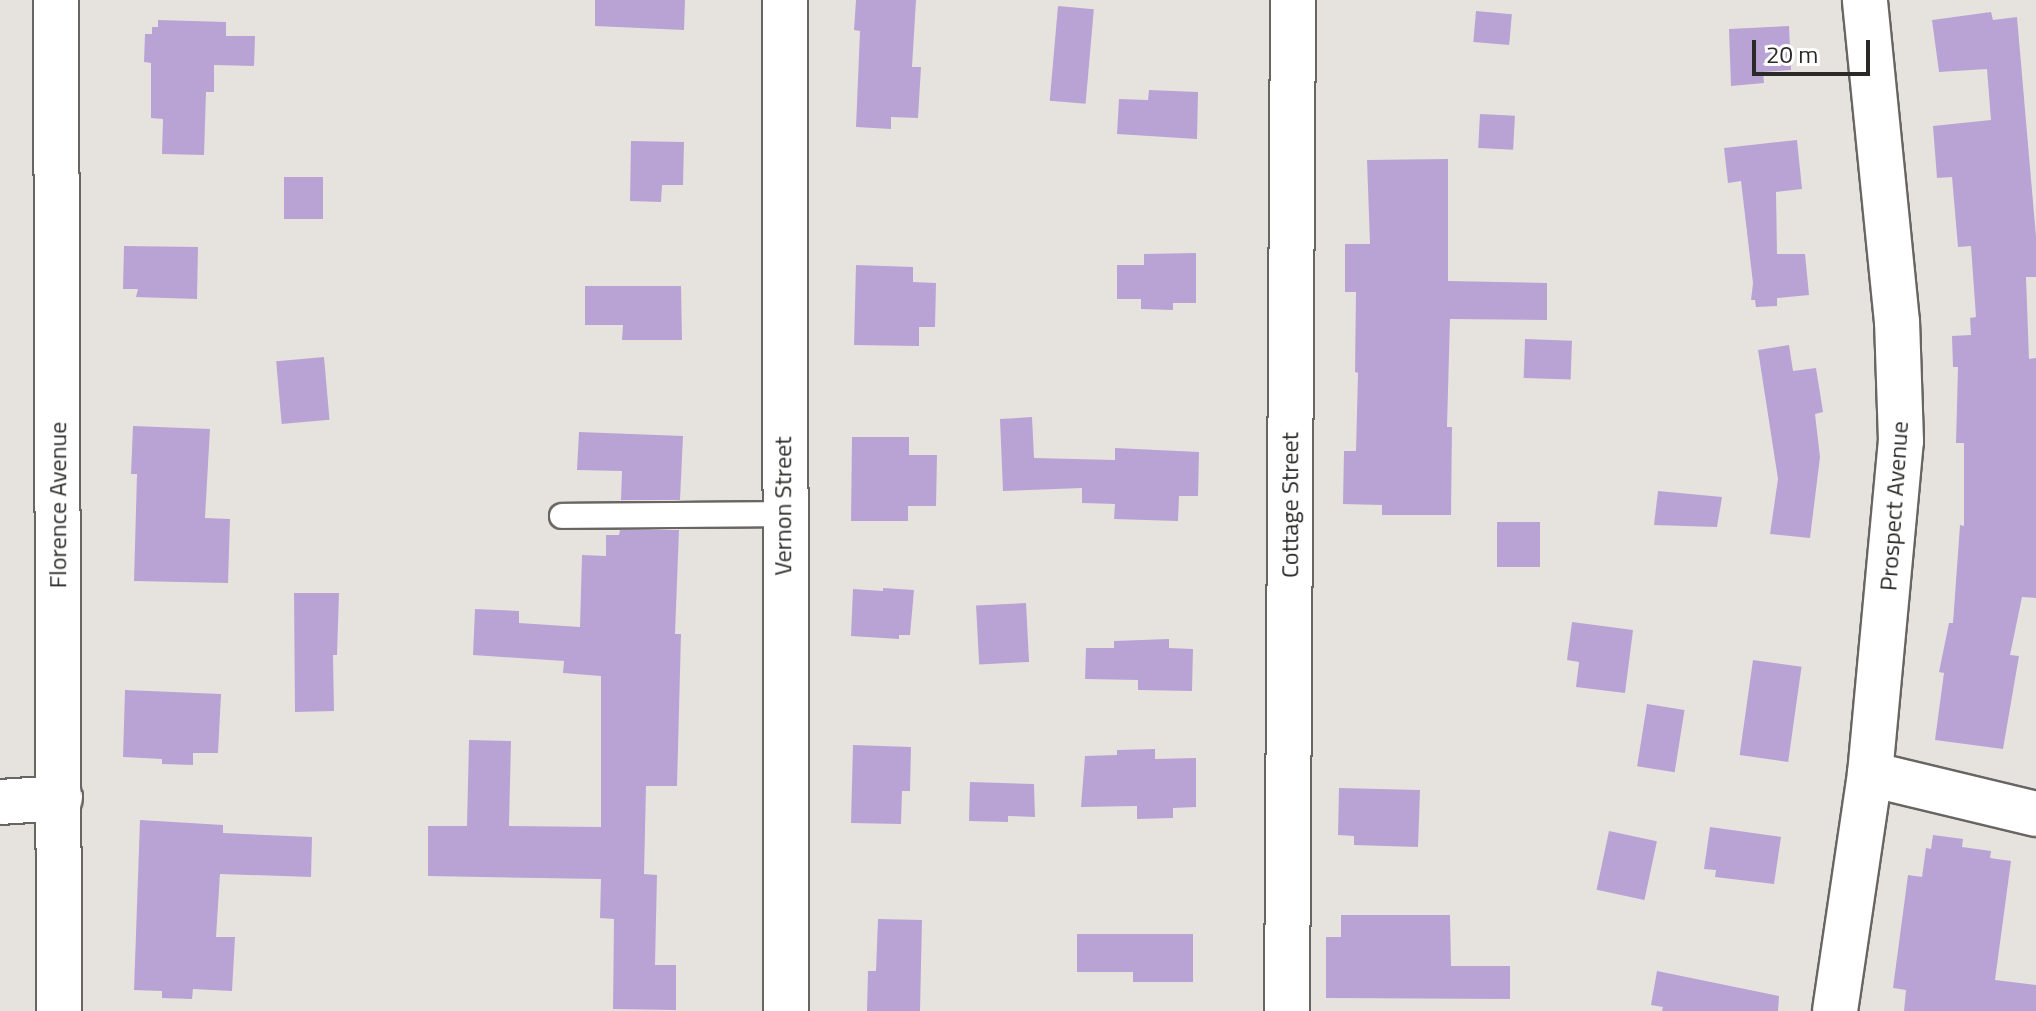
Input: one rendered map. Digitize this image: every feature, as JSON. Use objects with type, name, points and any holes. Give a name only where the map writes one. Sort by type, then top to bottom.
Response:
[{"type":"street","name":"Florence Avenue","points":[[56,0],[59,1011]]},
{"type":"street","name":"Vernon Street","points":[[785,0],[783,514],[786,1011]]},
{"type":"street","name":"Cottage Street","points":[[1287,1011],[1293,0]]},
{"type":"street","name":"Prospect Avenue","points":[[1835,1011],[1870,774],[1901,441],[1897,322],[1865,0]]},
{"type":"street","points":[[1870,774],[2036,814]]},
{"type":"street","points":[[0,802],[60,798]]},
{"type":"lane","points":[[562,516],[783,514]]},
{"type":"building","points":[[595,0],[685,0],[684,30],[595,26]]},
{"type":"building","points":[[856,0],[916,0],[912,67],[921,67],[918,118],[891,117],[891,129],[856,127],[860,31],[854,30]]},
{"type":"building","points":[[1058,6],[1094,9],[1086,104],[1050,101]]},
{"type":"building","points":[[1476,11],[1512,14],[1509,45],[1473,42]]},
{"type":"building","points":[[1991,12],[1993,20],[2017,17],[2036,237],[2036,277],[2026,277],[2029,359],[2036,358],[2036,598],[2022,597],[2010,655],[2019,656],[2003,749],[1935,740],[1944,673],[1939,672],[1949,623],[1953,623],[1960,525],[1964,526],[1964,443],[1956,443],[1958,367],[1953,367],[1952,336],[1971,335],[1970,318],[1976,317],[1971,246],[1958,247],[1952,177],[1937,178],[1933,126],[1991,120],[1987,69],[1939,72],[1932,20]]},
{"type":"building","points":[[158,20],[226,22],[226,36],[255,36],[254,66],[214,65],[214,92],[206,92],[204,155],[162,154],[163,119],[151,118],[151,63],[144,62],[145,34],[152,34],[152,27],[158,27]]},
{"type":"building","points":[[1789,26],[1791,70],[1763,72],[1764,83],[1731,86],[1729,29]]},
{"type":"building","points":[[1149,90],[1198,92],[1197,139],[1117,134],[1119,99],[1148,100]]},
{"type":"building","points":[[1480,114],[1515,116],[1513,150],[1478,148]]},
{"type":"building","points":[[1797,140],[1802,189],[1776,192],[1777,254],[1805,254],[1809,295],[1777,298],[1777,306],[1756,307],[1755,300],[1751,300],[1753,283],[1741,181],[1728,183],[1724,148]]},
{"type":"building","points":[[631,141],[684,142],[683,185],[662,185],[661,202],[630,201]]},
{"type":"building","points":[[1448,159],[1448,281],[1547,283],[1547,320],[1450,319],[1447,427],[1452,427],[1451,515],[1382,515],[1382,505],[1343,504],[1344,451],[1356,451],[1358,373],[1355,372],[1356,292],[1345,292],[1345,244],[1370,244],[1367,160]]},
{"type":"building","points":[[284,177],[323,177],[323,219],[284,219]]},
{"type":"building","points":[[124,246],[198,247],[197,299],[136,297],[138,289],[123,289]]},
{"type":"building","points":[[1196,253],[1196,303],[1173,303],[1173,310],[1141,309],[1141,299],[1117,299],[1117,265],[1144,265],[1144,254]]},
{"type":"building","points":[[856,265],[913,267],[913,282],[936,283],[935,327],[919,327],[919,346],[854,345]]},
{"type":"building","points":[[585,286],[681,286],[682,340],[622,340],[623,325],[585,325]]},
{"type":"building","points":[[1525,339],[1572,341],[1571,380],[1524,378]]},
{"type":"building","points":[[1789,345],[1793,371],[1816,368],[1823,412],[1815,414],[1820,457],[1810,538],[1770,534],[1778,479],[1758,350]]},
{"type":"building","points":[[324,357],[329,420],[282,424],[276,361]]},
{"type":"building","points":[[1032,417],[1034,458],[1115,460],[1115,448],[1199,452],[1198,496],[1179,496],[1178,521],[1114,519],[1115,504],[1082,503],[1082,488],[1003,491],[1000,419]]},
{"type":"building","points":[[133,426],[210,429],[205,518],[230,519],[228,583],[134,581],[137,474],[131,474]]},
{"type":"building","points":[[579,432],[683,436],[680,500],[621,500],[622,471],[577,470]]},
{"type":"building","points":[[852,437],[909,437],[909,455],[937,455],[936,506],[908,506],[908,521],[851,521]]},
{"type":"building","points":[[1658,491],[1722,497],[1717,527],[1654,525]]},
{"type":"building","points":[[1497,522],[1540,522],[1540,567],[1497,567]]},
{"type":"building","points":[[620,530],[679,530],[675,634],[681,634],[677,786],[646,786],[644,874],[657,875],[655,965],[676,965],[676,1010],[613,1009],[614,919],[600,918],[601,879],[428,876],[428,826],[467,826],[469,740],[511,741],[509,826],[601,827],[601,676],[563,673],[564,661],[473,655],[475,609],[519,611],[519,623],[580,627],[582,555],[606,556],[606,535],[619,535]]},
{"type":"building","points":[[883,588],[914,590],[910,635],[899,635],[899,639],[851,636],[853,589],[883,591]]},
{"type":"building","points":[[294,593],[339,593],[337,655],[333,655],[334,711],[295,712]]},
{"type":"building","points":[[1026,603],[1029,662],[979,665],[976,606]]},
{"type":"building","points":[[1572,622],[1633,630],[1625,693],[1576,687],[1579,662],[1567,660]]},
{"type":"building","points":[[1169,639],[1169,648],[1193,649],[1192,691],[1138,690],[1138,680],[1085,679],[1086,648],[1114,648],[1114,641]]},
{"type":"building","points":[[1753,660],[1802,667],[1788,762],[1740,755]]},
{"type":"building","points":[[125,690],[221,694],[218,753],[193,753],[193,765],[162,764],[162,759],[123,757]]},
{"type":"building","points":[[1647,704],[1685,710],[1675,772],[1637,766]]},
{"type":"building","points":[[853,745],[911,747],[910,791],[902,791],[901,824],[851,823]]},
{"type":"building","points":[[1155,749],[1155,759],[1196,758],[1196,807],[1173,808],[1173,818],[1137,819],[1137,806],[1081,807],[1085,756],[1117,755],[1117,750]]},
{"type":"building","points":[[970,782],[1034,784],[1035,817],[1008,816],[1008,822],[969,821]]},
{"type":"building","points":[[1339,788],[1420,790],[1418,847],[1354,845],[1354,836],[1338,835]]},
{"type":"building","points":[[140,820],[223,825],[223,833],[312,837],[311,877],[220,874],[216,937],[235,937],[232,991],[193,989],[192,999],[162,998],[162,991],[134,990]]},
{"type":"building","points":[[1710,827],[1781,837],[1774,884],[1715,877],[1716,870],[1704,869]]},
{"type":"building","points":[[1609,831],[1657,841],[1644,900],[1597,890]]},
{"type":"building","points":[[1933,835],[1963,839],[1962,847],[1991,851],[1990,858],[2011,861],[1995,980],[2036,985],[2036,1011],[1904,1011],[1906,990],[1893,988],[1908,875],[1922,877],[1926,848],[1931,849]]},
{"type":"building","points":[[1341,915],[1450,915],[1451,966],[1510,966],[1510,999],[1326,998],[1326,937],[1341,937]]},
{"type":"building","points":[[878,919],[922,920],[920,1011],[867,1011],[868,971],[876,971]]},
{"type":"building","points":[[1077,934],[1193,934],[1193,982],[1133,982],[1133,972],[1077,972]]},
{"type":"building","points":[[1657,971],[1779,996],[1778,1011],[1662,1011],[1663,1007],[1651,1005]]}]
